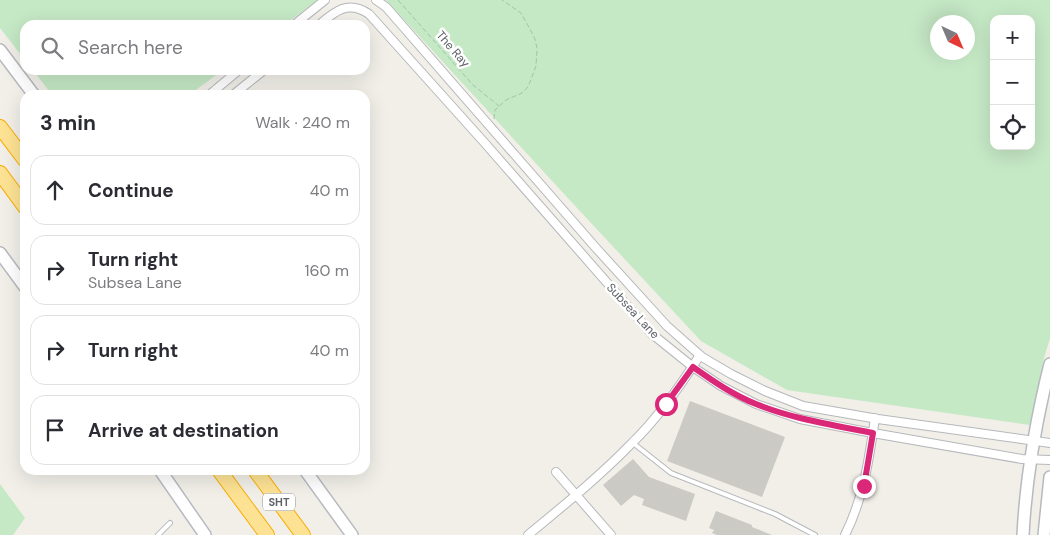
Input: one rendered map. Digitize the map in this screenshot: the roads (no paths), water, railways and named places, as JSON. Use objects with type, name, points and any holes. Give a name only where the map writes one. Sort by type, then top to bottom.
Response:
[{"type":"highway","points":[[0,126],[20,153]]},
{"type":"highway","points":[[0,173],[20,200]]},
{"type":"highway","name":"SHT","points":[[223,475],[267,535]]},
{"type":"highway","name":"SHT","points":[[259,475],[303,535]]},
{"type":"main road","points":[[0,50],[30,90]]},
{"type":"main road","points":[[0,253],[20,280]]},
{"type":"main road","points":[[1023,535],[1034,441],[1050,364]]},
{"type":"main road","points":[[163,475],[205,535]]},
{"type":"main road","points":[[309,475],[352,535]]},
{"type":"main road","points":[[1044,535],[1050,477]]},
{"type":"street","points":[[300,20],[325,0]]},
{"type":"street","name":"Subsea Lane","points":[[376,0],[386,8],[654,312],[700,355],[731,374],[765,391],[803,406],[1050,442]]},
{"type":"street","name":"Subsea Lane","points":[[325,20],[345,7],[362,9],[369,14],[652,334],[720,386],[756,404],[800,419],[1031,460],[1050,460]]},
{"type":"street","points":[[215,90],[233,75]]},
{"type":"street","points":[[239,90],[258,75]]},
{"type":"street","points":[[528,535],[633,443],[666,404],[700,355]]},
{"type":"street","points":[[844,535],[856,511],[864,486],[875,418]]},
{"type":"street","points":[[556,472],[611,535]]},
{"type":"lane","points":[[633,443],[671,473],[775,514],[815,535]]},
{"type":"lane","points":[[158,535],[170,523]]}]
